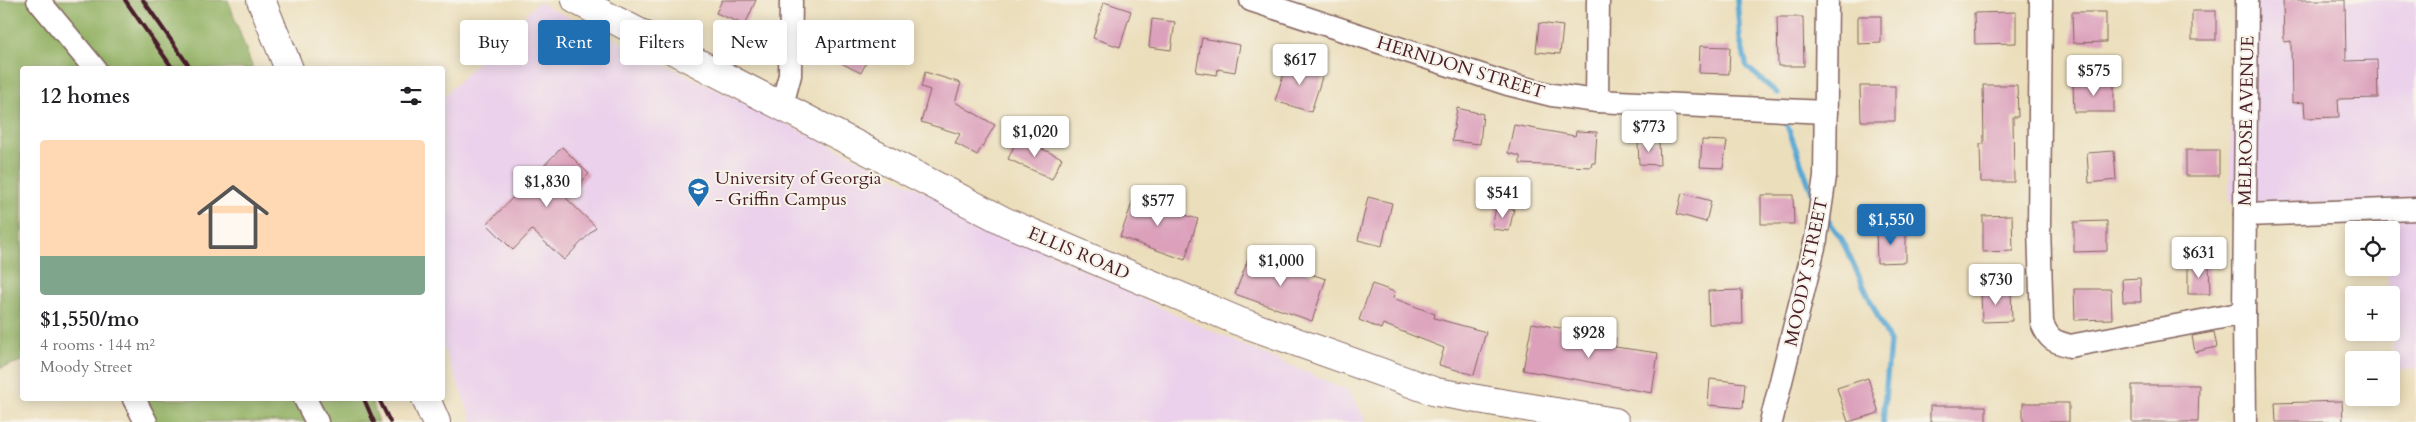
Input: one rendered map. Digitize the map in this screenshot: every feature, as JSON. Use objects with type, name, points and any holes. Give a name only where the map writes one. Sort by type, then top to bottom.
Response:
[{"type":"street","points":[[38,0],[93,66]]},
{"type":"street","points":[[261,0],[288,66]]},
{"type":"street","name":"ELLIS ROAD","points":[[576,0],[1006,222],[1238,321],[1436,392],[1615,422]]},
{"type":"street","points":[[782,105],[790,75],[791,0]]},
{"type":"street","name":"HERNDON STREET","points":[[1251,0],[1508,84],[1552,95],[1597,101],[1826,112]]},
{"type":"street","points":[[1597,101],[1598,0]]},
{"type":"street","name":"MOODY STREET","points":[[1771,422],[1816,239],[1825,176],[1827,0]]},
{"type":"street","points":[[2041,0],[2039,228],[2042,323],[2046,333],[2053,341],[2070,346],[2244,313]]},
{"type":"street","name":"MELROSE AVENUE","points":[[2245,422],[2244,313],[2248,0]]},
{"type":"street","points":[[2246,215],[2416,209]]},
{"type":"street","points":[[135,401],[146,422]]},
{"type":"street","points":[[306,401],[317,422]]},
{"type":"street","points":[[427,401],[436,422]]},
{"type":"shaded area","points":[[2234,0],[2416,0],[2416,369],[2400,370],[2400,351],[2392,351],[2392,341],[2400,341],[2400,286],[2388,286],[2387,276],[2400,276],[2400,221],[2384,221],[2383,203],[2229,202]]},
{"type":"shaded area","name":"University of Georgia - Griffin Campus","points":[[538,2],[575,20],[538,20],[538,65],[610,65],[610,37],[620,42],[620,65],[666,65],[1180,317],[1349,391],[1367,422],[473,422],[445,352],[445,95],[475,65],[528,65],[528,20],[520,20]]},
{"type":"green space","points":[[0,0],[228,0],[252,66],[20,66],[20,362],[0,368]]},
{"type":"green space","points":[[124,401],[372,401],[379,422],[137,422]]},
{"type":"building","points":[[722,0],[756,0],[747,20],[733,20],[716,13]]},
{"type":"building","points":[[2283,0],[2345,0],[2346,61],[2377,60],[2378,98],[2338,99],[2339,117],[2305,118],[2304,102],[2292,103],[2291,41],[2284,42]]},
{"type":"building","points":[[1104,2],[1131,11],[1120,47],[1093,38]]},
{"type":"building","points":[[2192,11],[2216,11],[2216,40],[2192,40]]},
{"type":"building","points":[[2016,12],[2016,43],[1975,44],[1974,13]]},
{"type":"building","points":[[2072,12],[2106,12],[2106,42],[2073,43]]},
{"type":"building","points":[[1858,16],[1881,16],[1881,43],[1858,44]]},
{"type":"building","points":[[1777,17],[1803,17],[1804,66],[1778,66]]},
{"type":"building","points":[[1152,19],[1175,22],[1171,50],[1149,47]]},
{"type":"building","points":[[1539,23],[1563,26],[1560,54],[1536,52]]},
{"type":"building","points":[[1202,38],[1240,45],[1235,72],[1218,69],[1217,75],[1196,72]]},
{"type":"building","points":[[1700,46],[1730,47],[1729,74],[1699,73]]},
{"type":"building","points":[[1288,60],[1324,71],[1311,112],[1275,101]]},
{"type":"building","points":[[845,65],[865,65],[861,73]]},
{"type":"building","points":[[925,72],[961,83],[955,102],[995,125],[977,155],[955,143],[960,134],[921,122],[930,90],[921,87]]},
{"type":"building","points":[[2073,83],[2114,83],[2114,112],[2074,112]]},
{"type":"building","points":[[1983,85],[2017,85],[2018,117],[2013,117],[2014,182],[1981,182],[1980,144],[1984,144]]},
{"type":"building","points":[[1860,86],[1895,86],[1895,121],[1861,121]]},
{"type":"building","points":[[1457,108],[1483,114],[1480,144],[1452,141]]},
{"type":"building","points":[[1514,125],[1575,136],[1576,131],[1597,132],[1595,163],[1592,163],[1591,167],[1520,164],[1520,156],[1508,153]]},
{"type":"building","points":[[1018,138],[1062,158],[1052,179],[1008,159]]},
{"type":"building","points":[[1702,140],[1727,141],[1723,168],[1700,167]]},
{"type":"building","points":[[1638,141],[1659,141],[1660,165],[1639,164]]},
{"type":"building","points":[[562,147],[589,174],[566,198],[596,227],[564,260],[532,230],[513,250],[487,224]]},
{"type":"building","points":[[2186,150],[2219,150],[2219,176],[2186,176]]},
{"type":"building","points":[[2114,151],[2116,180],[2089,183],[2087,153]]},
{"type":"building","points":[[1137,189],[1154,195],[1151,205],[1198,219],[1185,260],[1120,237]]},
{"type":"building","points":[[1682,193],[1711,201],[1706,222],[1677,214]]},
{"type":"building","points":[[1761,195],[1793,195],[1794,224],[1761,224]]},
{"type":"building","points":[[1368,197],[1392,203],[1382,246],[1358,240]]},
{"type":"building","points":[[1496,206],[1514,209],[1509,231],[1492,229]]},
{"type":"building","points":[[2012,215],[2013,251],[1983,252],[1983,216]]},
{"type":"building","points":[[2107,221],[2107,251],[2074,252],[2074,222]]},
{"type":"building","points":[[1876,229],[1906,229],[1906,262],[1877,263]]},
{"type":"building","points":[[1250,254],[1326,279],[1312,321],[1235,294]]},
{"type":"building","points":[[2209,264],[2210,294],[2188,294],[2188,265]]},
{"type":"building","points":[[2140,278],[2141,302],[2123,302],[2122,279]]},
{"type":"building","points":[[1372,284],[1395,292],[1393,298],[1435,314],[1434,318],[1486,332],[1474,375],[1439,365],[1444,348],[1383,324],[1381,329],[1359,320]]},
{"type":"building","points":[[2074,289],[2111,289],[2112,319],[2075,320]]},
{"type":"building","points":[[1742,290],[1743,324],[1709,324],[1708,291]]},
{"type":"building","points":[[2011,290],[2012,321],[1982,322],[1981,291]]},
{"type":"building","points":[[1532,323],[1616,338],[1615,347],[1658,353],[1652,393],[1523,370]]},
{"type":"building","points":[[2214,332],[2217,347],[2195,352],[2192,336]]},
{"type":"building","points":[[1868,378],[1879,413],[1848,422],[1837,388]]},
{"type":"building","points":[[1710,379],[1745,383],[1743,408],[1708,405]]},
{"type":"building","points":[[2132,385],[2199,385],[2198,422],[2132,422]]},
{"type":"building","points":[[2342,401],[2343,422],[2276,422],[2275,403]]},
{"type":"building","points":[[2023,403],[2069,403],[2069,422],[2023,422]]},
{"type":"building","points":[[1930,406],[1986,406],[1986,422],[1930,422]]},
{"type":"waterway","points":[[1737,0],[1740,39],[1747,67],[1777,93]]},
{"type":"waterway","points":[[1787,125],[1814,198]]},
{"type":"waterway","points":[[1825,216],[1841,238],[1890,342],[1883,422]]},
{"type":"railway","points":[[125,0],[171,66]]},
{"type":"railway","points":[[143,0],[189,66]]},
{"type":"railway","points":[[365,401],[374,422]]},
{"type":"railway","points":[[380,401],[390,422]]},
{"type":"place","name":"University of Georgia - Griffin Campus","points":[[699,207]]}]
